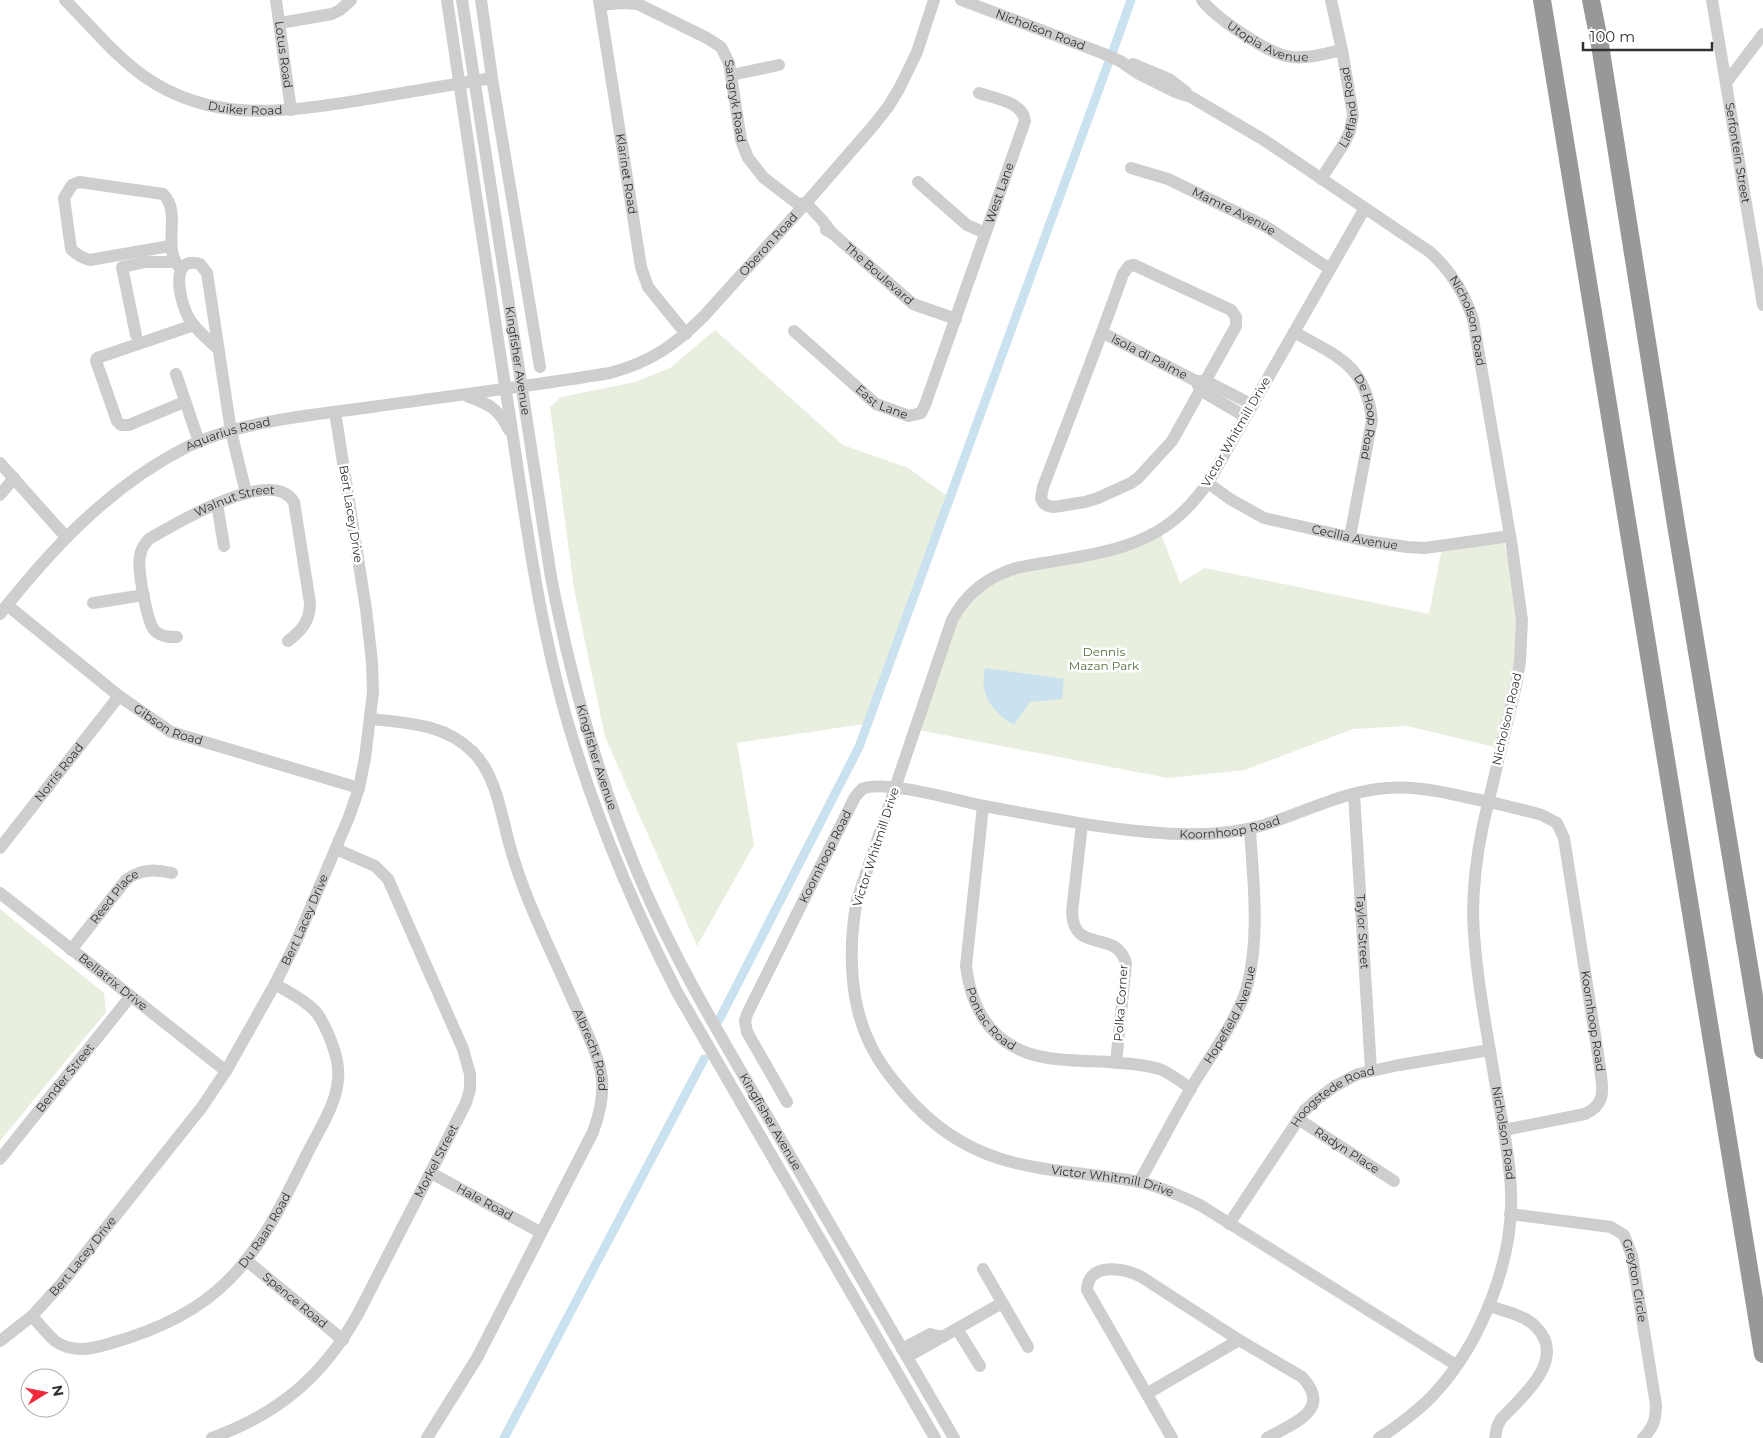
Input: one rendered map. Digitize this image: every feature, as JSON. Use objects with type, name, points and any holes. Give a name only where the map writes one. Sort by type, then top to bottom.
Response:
[{"type":"highway","points":[[1542,0],[1763,1354]]},
{"type":"highway","points":[[1591,0],[1600,45],[1676,525],[1763,1050]]},
{"type":"highway","points":[[1598,0],[1601,28],[1600,45]]},
{"type":"street","name":"Duiker Road","points":[[66,0],[121,57],[144,76],[164,88],[220,108],[253,111],[291,110],[492,78]]},
{"type":"street","name":"Lotus Road","points":[[276,0],[291,110]]},
{"type":"street","points":[[280,23],[332,14],[340,10],[351,0]]},
{"type":"street","name":"Kingfisher Avenue","points":[[447,0],[531,556],[559,687],[570,730],[587,781],[624,878],[677,992],[935,1438]]},
{"type":"street","name":"Kingfisher Avenue","points":[[462,0],[551,577],[567,656],[585,725],[603,782],[657,916],[683,969],[722,1040],[954,1438]]},
{"type":"street","points":[[481,0],[492,78],[540,367]]},
{"type":"street","name":"Oberon Road","points":[[521,386],[585,378],[623,370],[654,357],[686,334],[873,126],[895,95],[917,52],[934,0]]},
{"type":"street","name":"Nicholson Road","points":[[961,0],[1169,78],[1191,97],[1249,131],[1416,242],[1440,261],[1454,278],[1467,301],[1477,336],[1522,620],[1521,654],[1516,681],[1478,848],[1474,915],[1479,978],[1510,1172],[1510,1214],[1508,1237],[1499,1279],[1489,1306],[1472,1339],[1434,1395],[1379,1438]]},
{"type":"street","name":"Utopia Avenue","points":[[1202,0],[1214,13],[1277,54],[1297,58],[1342,50]]},
{"type":"street","name":"Liefland Road","points":[[1321,179],[1345,142],[1352,123],[1352,104],[1331,0]]},
{"type":"street","name":"Serfontein Street","points":[[1712,0],[1726,83],[1757,229],[1763,305]]},
{"type":"street","name":"Sangryk Road","points":[[599,3],[638,4],[707,38],[721,47],[729,63],[741,140],[748,158],[764,178],[832,233]]},
{"type":"street","name":"Klarinet Road","points":[[599,3],[641,267],[648,287],[686,334]]},
{"type":"street","points":[[1726,83],[1763,34]]},
{"type":"street","points":[[731,75],[779,65]]},
{"type":"street","name":"West Lane","points":[[956,319],[1023,127],[1024,118],[1019,108],[979,93]]},
{"type":"street","name":"Mamre Avenue","points":[[1131,168],[1168,179],[1265,226],[1330,269]]},
{"type":"street","points":[[170,246],[90,260],[84,259],[76,255],[71,249],[64,198],[72,185],[79,182],[163,194],[167,198],[170,210],[172,231],[170,246],[178,266],[187,314],[194,325],[218,348]]},
{"type":"street","points":[[918,182],[967,225],[985,233]]},
{"type":"street","name":"Victor Whitmill Drive","points":[[1365,208],[1208,483],[1177,517],[1130,545],[1016,568],[986,581],[974,590],[957,610],[857,900],[852,934],[852,969],[859,1010],[871,1046],[880,1062],[915,1107],[949,1134],[979,1151],[1027,1166],[1140,1182],[1183,1197],[1200,1205],[1456,1365]]},
{"type":"street","name":"The Boulevard","points":[[832,233],[913,304],[956,319]]},
{"type":"street","points":[[136,335],[122,267],[146,262],[178,266],[198,262],[203,266],[207,273],[231,431],[246,493]]},
{"type":"street","points":[[1129,266],[1138,266],[1230,310],[1236,317],[1234,332],[1201,384],[1172,441],[1138,478],[1085,502],[1054,507],[1044,504],[1041,494],[1103,333],[1123,274],[1129,266]]},
{"type":"street","name":"East Lane","points":[[794,331],[876,404],[909,416],[921,413],[925,405],[956,319]]},
{"type":"street","points":[[184,402],[129,425],[121,425],[117,421],[96,361],[97,358],[194,325]]},
{"type":"street","name":"De Hoop Road","points":[[1294,332],[1332,353],[1354,370],[1362,381],[1370,403],[1372,420],[1350,537]]},
{"type":"street","name":"Isola di Palme","points":[[1103,333],[1201,384],[1253,405]]},
{"type":"street","points":[[176,374],[199,442]]},
{"type":"street","name":"Isola di Palme","points":[[1201,384],[1246,417]]},
{"type":"street","name":"Aquarius Road","points":[[4,610],[66,538],[98,506],[130,482],[187,447],[231,431],[270,422],[521,386]]},
{"type":"street","points":[[463,395],[492,406],[504,419],[513,437]]},
{"type":"street","name":"Bert Lacey Drive","points":[[0,1341],[32,1316],[62,1283],[160,1162],[202,1107],[226,1071],[275,984],[336,849],[359,788],[366,758],[371,719],[372,662],[366,609],[335,412]]},
{"type":"street","points":[[0,462],[66,538]]},
{"type":"street","points":[[0,495],[14,478]]},
{"type":"street","name":"Cecilia Avenue","points":[[1208,483],[1264,518],[1350,537],[1407,547],[1425,548],[1510,536]]},
{"type":"street","name":"Walnut Street","points":[[177,637],[163,636],[152,628],[150,623],[139,564],[144,544],[149,539],[185,519],[217,504],[246,493],[276,490],[282,491],[291,498],[296,508],[310,594],[310,610],[306,624],[288,642]]},
{"type":"street","points":[[217,504],[224,546]]},
{"type":"street","points":[[93,604],[144,595]]},
{"type":"street","name":"Gibson Road","points":[[4,610],[119,696],[164,728],[179,736],[359,788]]},
{"type":"street","name":"Norris Road","points":[[0,848],[119,696]]},
{"type":"street","name":"Albrecht Road","points":[[371,719],[419,724],[437,729],[464,744],[481,763],[494,790],[519,876],[596,1057],[602,1084],[601,1107],[597,1121],[477,1358],[427,1438]]},
{"type":"street","name":"Koornhoop Road","points":[[787,1102],[747,1032],[745,1021],[859,791],[866,787],[896,788],[1082,824],[1188,835],[1216,834],[1250,829],[1354,794],[1386,788],[1425,788],[1542,815],[1551,819],[1561,829],[1564,838],[1603,1091],[1602,1099],[1594,1110],[1585,1114],[1504,1130]]},
{"type":"street","name":"Taylor Street","points":[[1354,794],[1371,1070]]},
{"type":"street","name":"Pontac Road","points":[[983,806],[966,966],[974,1003],[982,1017],[1005,1041],[1035,1055],[1049,1058],[1141,1065],[1163,1070],[1191,1089]]},
{"type":"street","name":"Polka Corner","points":[[1082,824],[1072,912],[1074,927],[1082,936],[1113,945],[1120,952],[1126,963],[1116,1063]]},
{"type":"street","name":"Hopefield Avenue","points":[[1140,1182],[1191,1089],[1237,1013],[1248,985],[1255,946],[1256,920],[1250,829]]},
{"type":"street","name":"Morkel Street","points":[[212,1438],[244,1425],[289,1397],[321,1368],[344,1340],[468,1096],[471,1082],[469,1067],[388,879],[375,866],[336,849]]},
{"type":"street","name":"Reed Place","points":[[71,950],[131,876],[145,870],[172,873]]},
{"type":"street","name":"Bellatrix Drive","points":[[0,893],[226,1071]]},
{"type":"street","name":"Du Raan Road","points":[[32,1316],[54,1340],[68,1347],[81,1350],[110,1343],[160,1326],[192,1310],[213,1295],[247,1261],[271,1224],[292,1186],[333,1103],[338,1087],[338,1067],[334,1051],[320,1017],[313,1008],[275,984]]},
{"type":"street","name":"Bender Street","points":[[0,1160],[130,997]]},
{"type":"street","name":"Hoogstede Road","points":[[1229,1224],[1298,1120],[1316,1100],[1335,1086],[1352,1076],[1371,1070],[1490,1050]]},
{"type":"street","name":"Radyn Place","points":[[1298,1120],[1394,1181]]},
{"type":"street","name":"Hale Road","points":[[430,1173],[540,1232]]},
{"type":"street","name":"Greyton Circle","points":[[1510,1214],[1611,1227],[1624,1235],[1628,1242],[1635,1273],[1656,1405],[1655,1421],[1652,1429],[1643,1438]]},
{"type":"street","name":"Spence Road","points":[[247,1261],[344,1340]]},
{"type":"street","points":[[983,1269],[1028,1347]]},
{"type":"street","points":[[1172,1438],[1148,1393],[1087,1290],[1088,1284],[1095,1273],[1101,1270],[1124,1270],[1140,1276],[1239,1340],[1302,1377],[1308,1384],[1311,1392],[1312,1408],[1303,1418],[1267,1438]]},
{"type":"street","points":[[904,1353],[930,1334],[943,1337],[1002,1303]]},
{"type":"street","points":[[1489,1306],[1519,1317],[1535,1326],[1545,1340],[1547,1350],[1544,1369],[1501,1419],[1495,1438]]},
{"type":"street","points":[[957,1329],[980,1366]]},
{"type":"street","points":[[1148,1393],[1239,1340]]},
{"type":"green space","points":[[715,330],[843,445],[908,468],[953,500],[870,723],[737,743],[754,845],[697,946],[605,737],[574,589],[550,407],[561,397],[635,382],[670,368]]},
{"type":"green space","name":"Dennis Mazan Park","points":[[1161,534],[1180,583],[1205,568],[1429,614],[1442,548],[1504,542],[1518,607],[1518,650],[1499,748],[1407,726],[1353,729],[1245,770],[1168,778],[913,729],[950,615],[1013,569]]},
{"type":"green space","points":[[0,909],[104,993],[106,1012],[0,1141]]},
{"type":"water","points":[[985,668],[1064,679],[1062,699],[1030,702],[1014,725],[999,714],[989,702],[984,687]]},
{"type":"waterway","points":[[1113,51],[1131,0]]},
{"type":"waterway","points":[[719,1020],[859,747],[1108,64]]},
{"type":"waterway","points":[[504,1438],[704,1059]]}]
